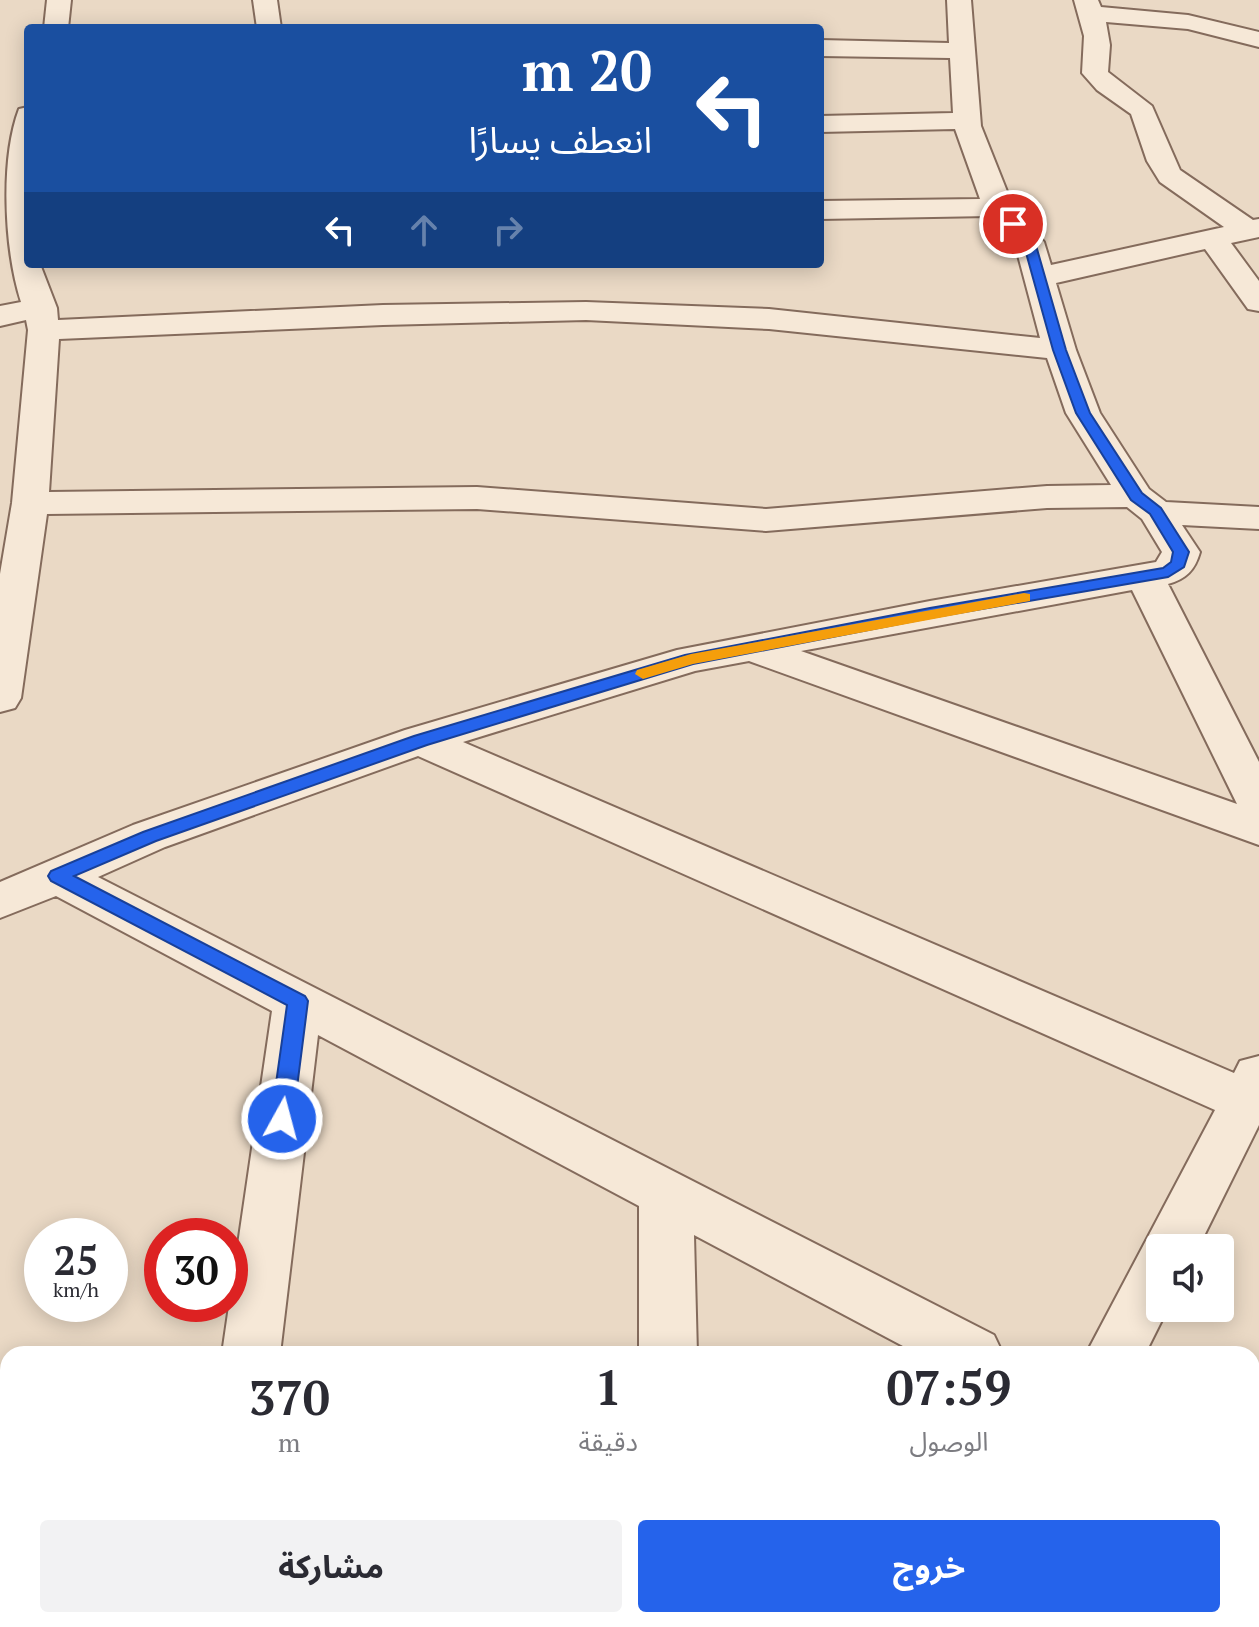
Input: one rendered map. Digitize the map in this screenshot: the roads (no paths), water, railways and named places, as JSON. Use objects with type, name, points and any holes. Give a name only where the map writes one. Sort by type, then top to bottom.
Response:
[{"type":"street","points":[[56,24],[59,0]]},
{"type":"street","points":[[265,0],[268,24]]},
{"type":"street","points":[[0,901],[149,836],[420,740],[691,659],[930,613],[1145,577],[1168,572],[1178,563],[1181,552],[1083,413],[1060,350],[1029,242],[998,207],[966,121],[959,0]]},
{"type":"street","points":[[1253,228],[1170,176],[1162,167],[1145,115],[1138,105],[1102,83],[1095,73],[1100,55],[1089,6],[1188,22],[1259,40]]},
{"type":"street","points":[[824,48],[961,51]]},
{"type":"street","points":[[824,124],[966,121]]},
{"type":"street","points":[[18,132],[14,191],[24,231]]},
{"type":"street","points":[[824,210],[998,207]]},
{"type":"street","points":[[1040,277],[1253,228]]},
{"type":"street","points":[[1211,237],[1259,302]]},
{"type":"street","points":[[0,698],[5,636],[30,503],[42,319],[27,268]]},
{"type":"street","points":[[0,316],[42,319],[586,311],[769,319],[1060,350]]},
{"type":"street","points":[[30,503],[477,498],[766,520],[1071,496],[1259,518]]},
{"type":"street","points":[[1145,577],[1259,805]]},
{"type":"street","points":[[751,648],[1259,829]]},
{"type":"street","points":[[420,740],[1252,1087],[1177,1234]]},
{"type":"street","points":[[57,876],[959,1346]]},
{"type":"street","points":[[252,1346],[298,1001]]},
{"type":"street","points":[[666,1193],[668,1346]]},
{"type":"street","points":[[1119,1346],[1146,1294]]}]
